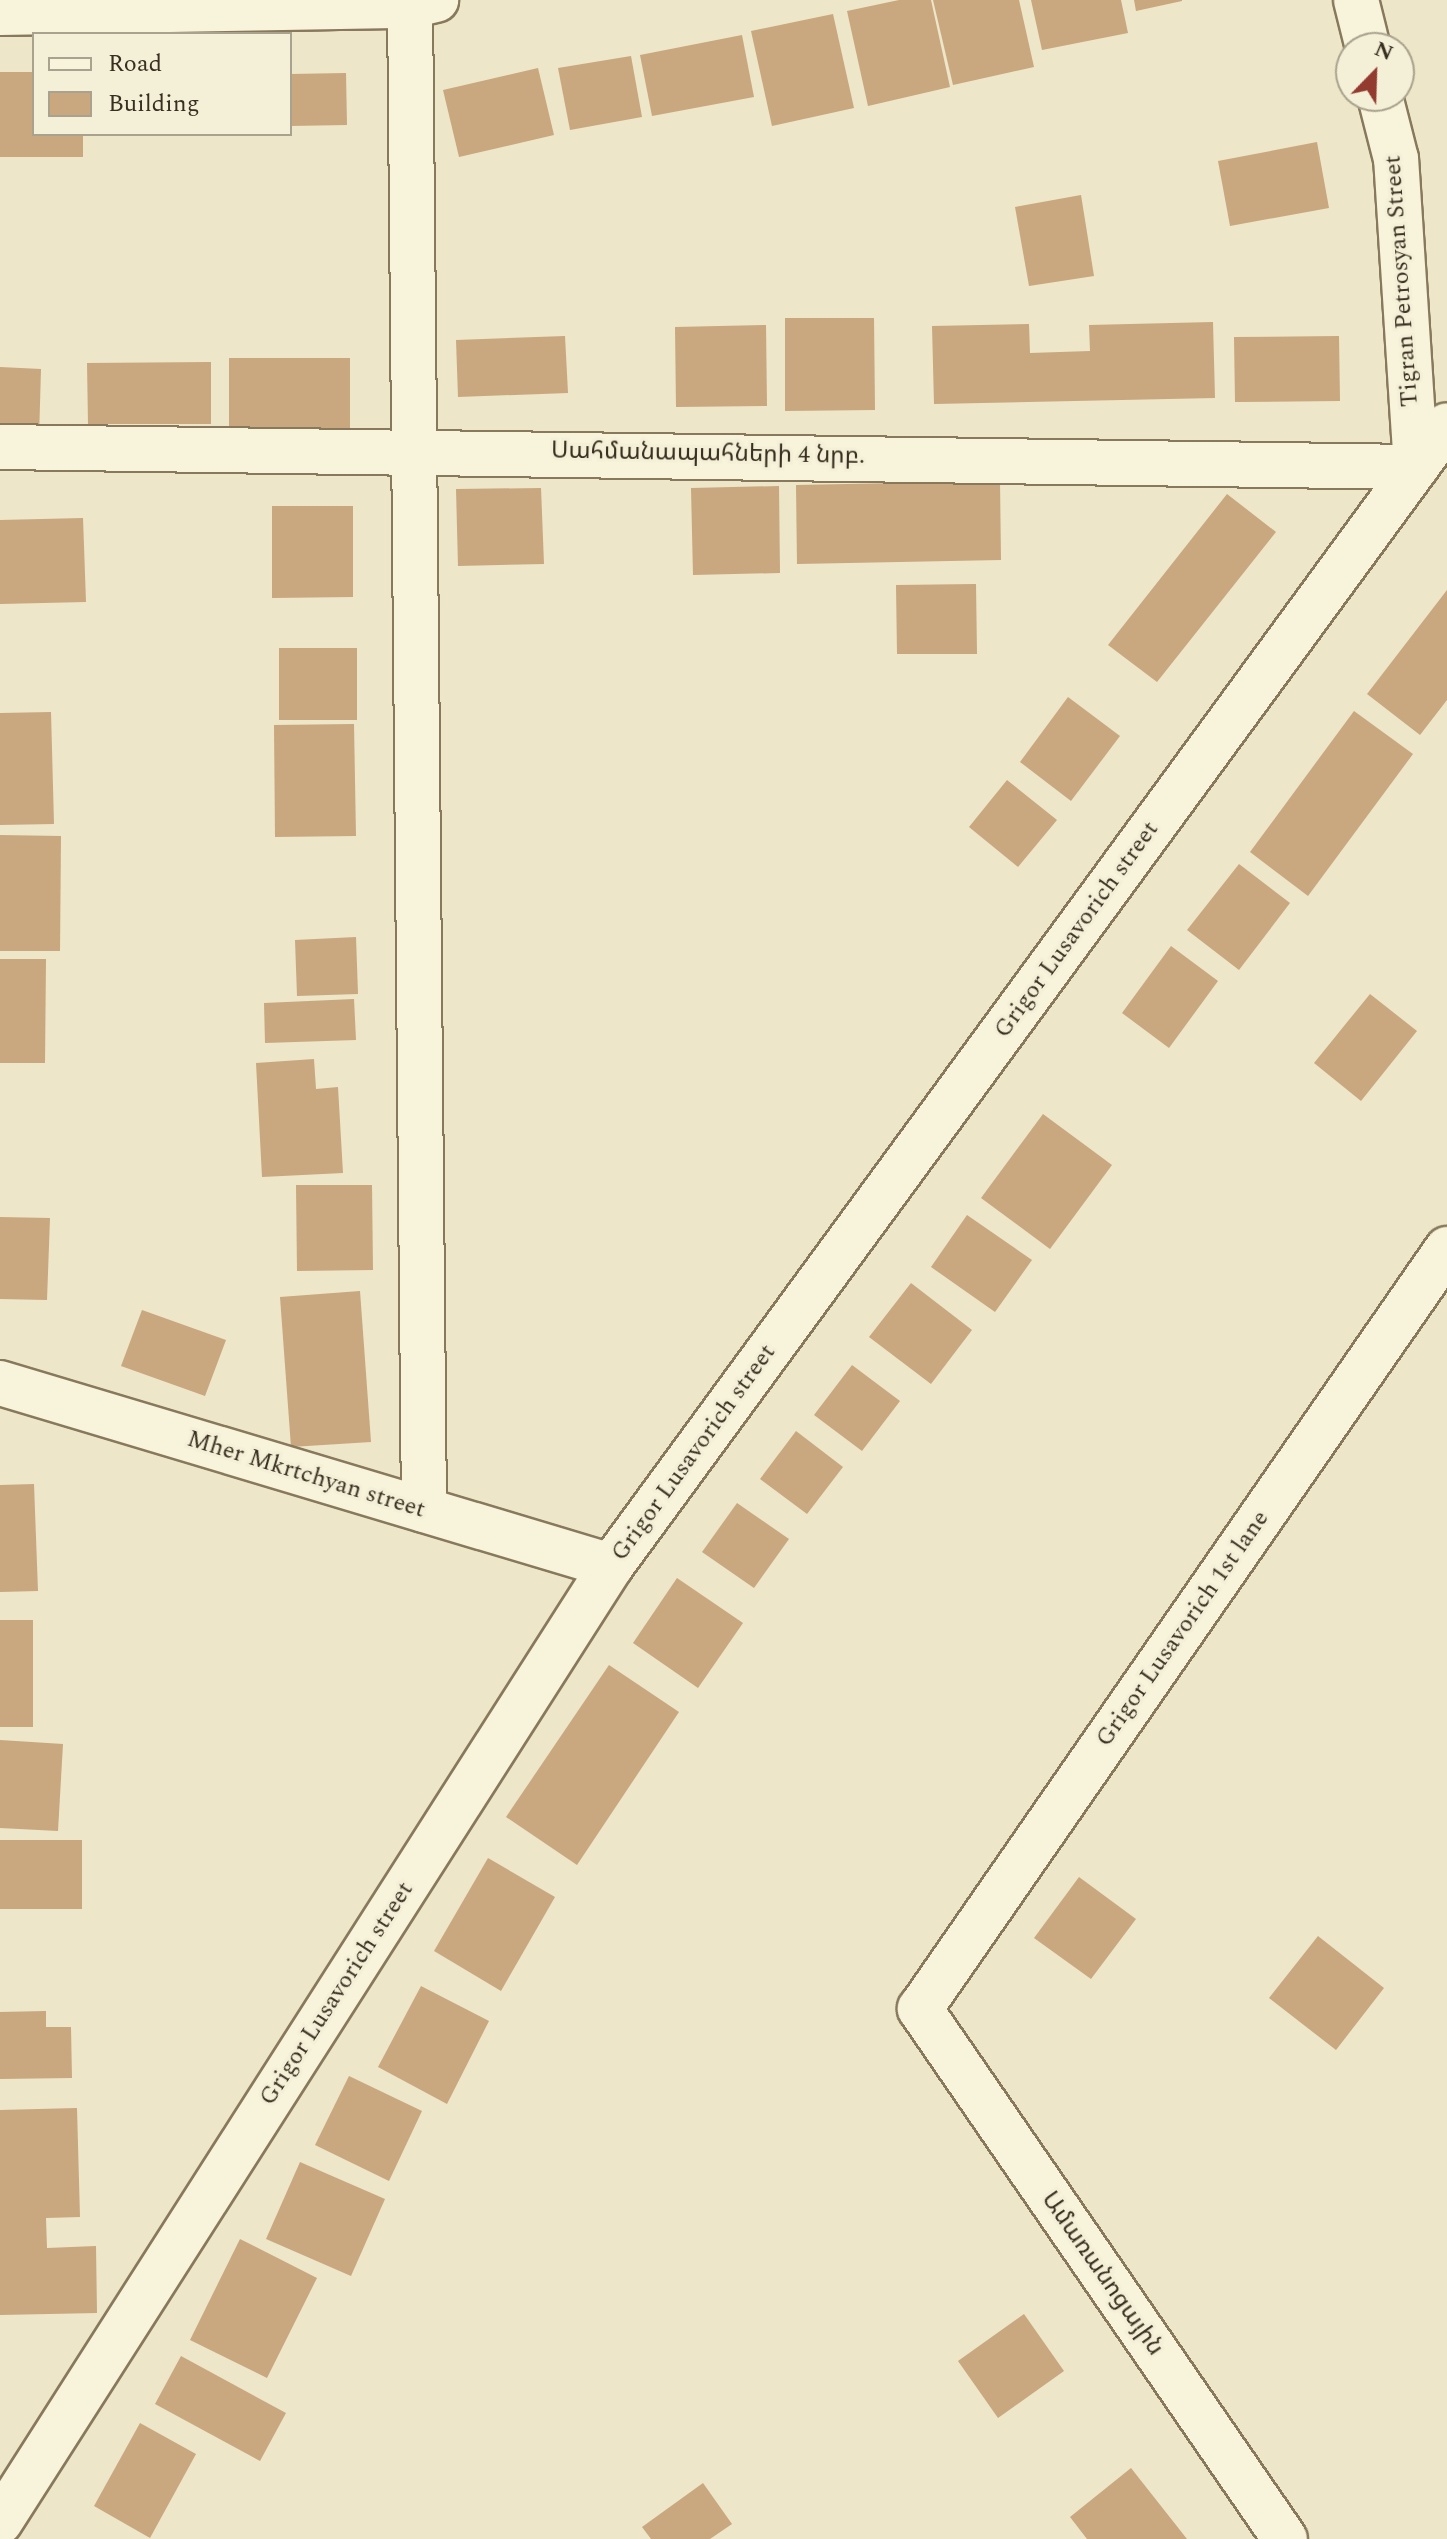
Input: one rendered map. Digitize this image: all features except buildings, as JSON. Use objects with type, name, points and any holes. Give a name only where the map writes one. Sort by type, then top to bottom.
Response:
[{"type":"street","points":[[1356,0],[1364,32]]},
{"type":"street","points":[[0,13],[418,2],[417,449],[424,1510]]},
{"type":"street","name":"Tigran Petrosyan Street","points":[[1384,112],[1396,159],[1416,467]]},
{"type":"street","name":"Grigor Lusavorich street","points":[[0,2522],[611,1566],[1447,425]]},
{"type":"street","name":"Սահմանապահների 4 նրբ.","points":[[0,447],[417,449],[1416,467]]},
{"type":"street","name":"Grigor Lusavorich 1st lane","points":[[920,2009],[1447,1249]]},
{"type":"street","name":"Mher Mkrtchyan street","points":[[0,1383],[611,1566]]},
{"type":"street","name":"Ամառանոցային","points":[[920,2009],[1285,2539]]}]
